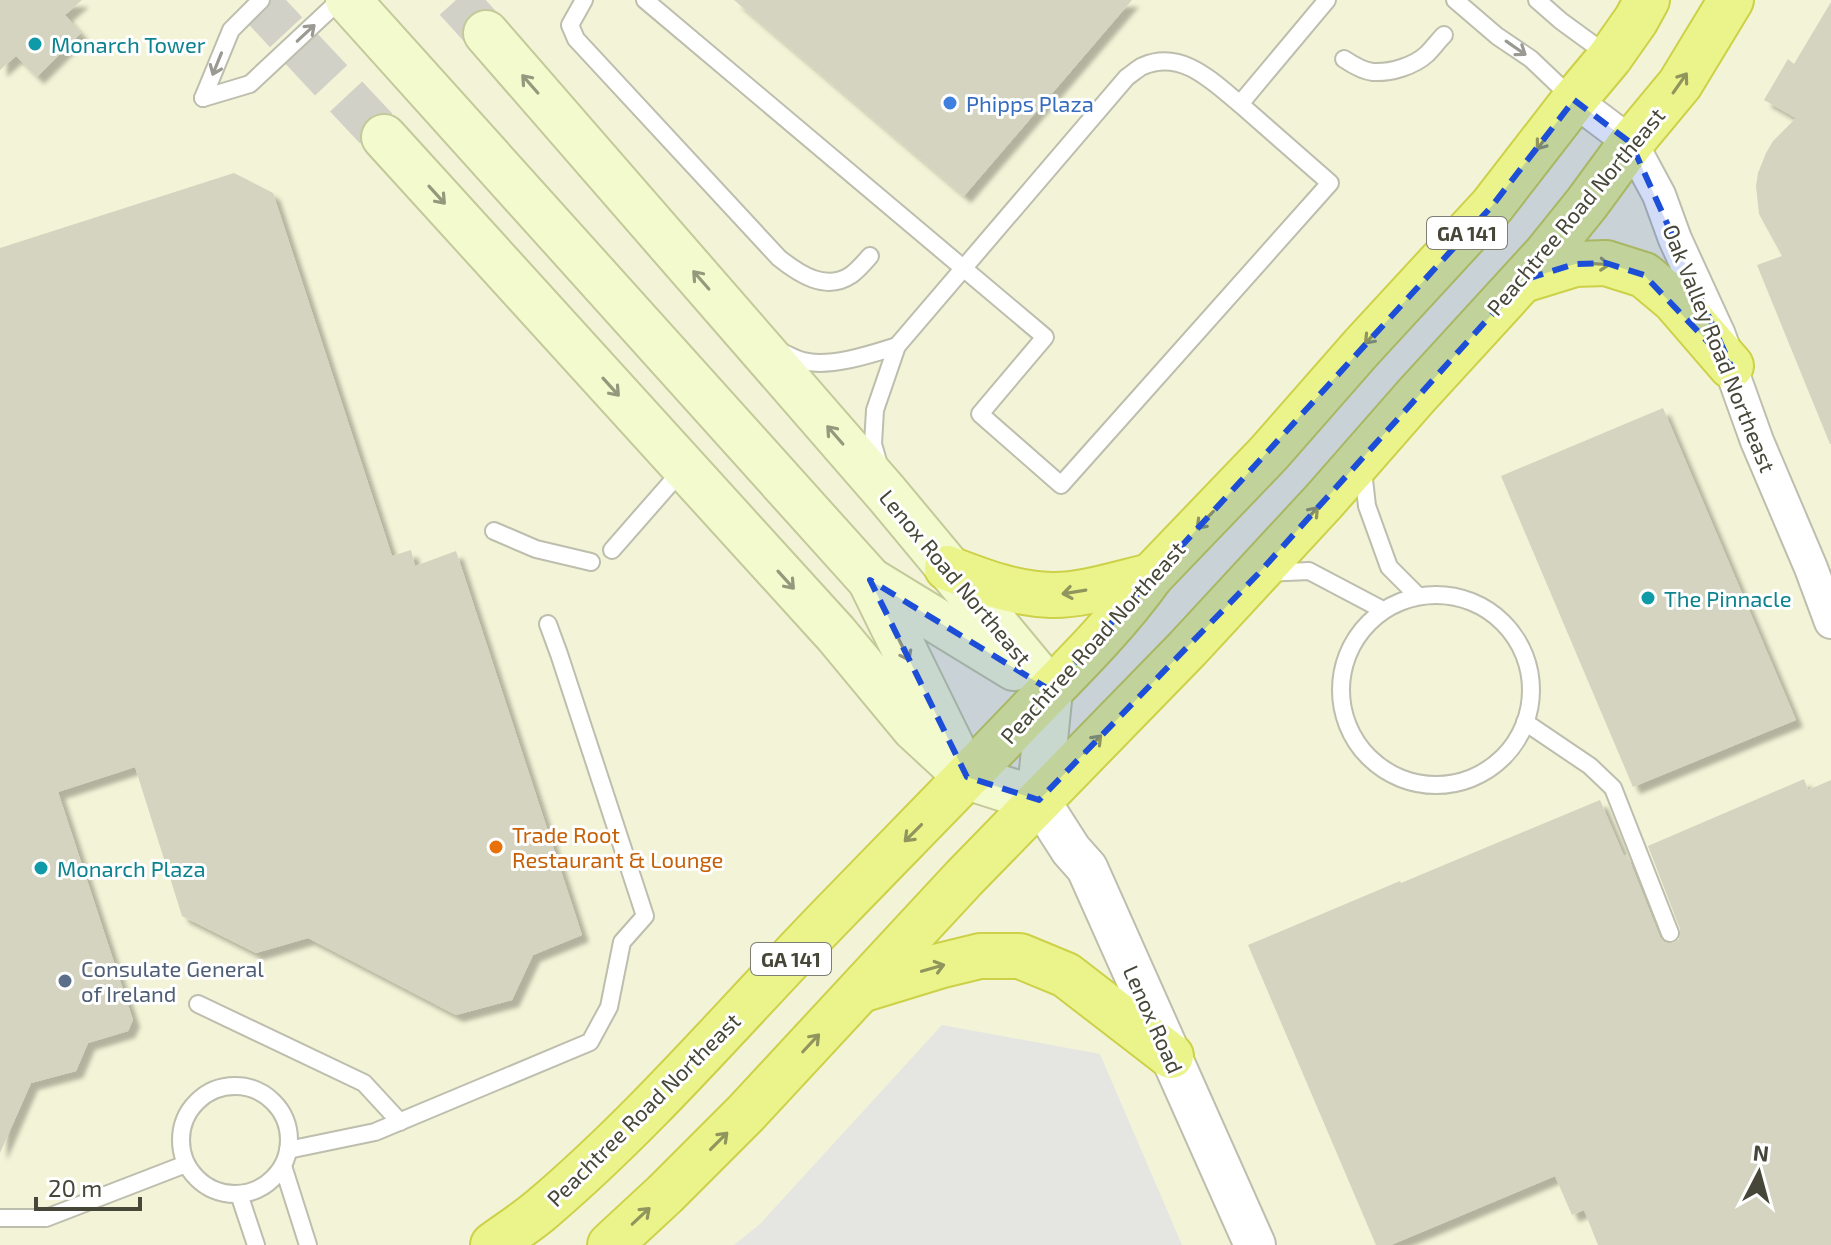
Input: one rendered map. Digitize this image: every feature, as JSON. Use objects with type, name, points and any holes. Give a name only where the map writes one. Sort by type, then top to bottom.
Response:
[{"type":"highway","name":"Peachtree Road Northeast","points":[[493,1245],[540,1211],[615,1142],[1050,690],[1492,206],[1610,57],[1647,0]]},
{"type":"highway","name":"Peachtree Road Northeast","points":[[610,1245],[746,1113],[957,885],[1258,574],[1523,280],[1680,84],[1731,0]]},
{"type":"highway","points":[[1523,280],[1575,264],[1606,263],[1644,275],[1674,300],[1731,366]]},
{"type":"highway","points":[[947,568],[1009,590],[1054,595],[1151,576]]},
{"type":"highway","points":[[858,991],[980,956],[1020,956],[1066,975],[1171,1056]]},
{"type":"main road","points":[[348,0],[870,580],[967,777]]},
{"type":"main road","name":"Lenox Road Northeast","points":[[486,33],[887,494],[1050,690]]},
{"type":"main road","points":[[384,137],[836,634],[914,728],[967,777],[1039,800],[1050,690],[870,580]]},
{"type":"street","name":"Oak Valley Road Northeast","points":[[1574,100],[1631,143],[1659,195],[1675,239],[1719,335],[1757,441],[1816,566],[1831,622]]},
{"type":"street","name":"Lenox Road","points":[[1039,800],[1071,850],[1087,868],[1255,1245]]},
{"type":"lane","points":[[261,0],[231,30],[203,98],[250,84],[340,0]]},
{"type":"lane","points":[[584,0],[570,25],[576,39],[779,258],[798,273],[826,282],[842,280],[854,274],[870,256]]},
{"type":"lane","points":[[645,0],[965,268],[1045,337],[980,414],[1061,485],[1330,183],[1195,69],[1182,63],[1163,62],[1143,66],[1127,77],[965,268],[897,346],[875,410],[873,444],[887,494]]},
{"type":"lane","points":[[1240,104],[1327,0]]},
{"type":"lane","points":[[1455,0],[1497,36],[1531,59],[1574,100]]},
{"type":"lane","points":[[1537,0],[1610,57]]},
{"type":"lane","points":[[1344,59],[1372,72],[1407,67],[1425,56],[1444,35]]},
{"type":"lane","points":[[752,339],[804,362],[858,358],[897,346]]},
{"type":"lane","points":[[1370,448],[1363,471],[1367,506],[1389,567],[1418,596]]},
{"type":"lane","points":[[612,550],[684,468]]},
{"type":"lane","points":[[494,531],[536,549],[591,562]]},
{"type":"lane","points":[[1258,574],[1309,571],[1383,610]]},
{"type":"lane","points":[[1418,596],[1446,596],[1474,603],[1498,618],[1517,640],[1528,666],[1531,695],[1525,722],[1512,747],[1493,766],[1469,779],[1442,785],[1415,783],[1385,771],[1361,750],[1346,723],[1340,691],[1345,660],[1360,632],[1383,610],[1418,596]]},
{"type":"lane","points":[[308,1245],[286,1158],[289,1133],[284,1117],[274,1103],[261,1092],[245,1087],[211,1091],[197,1101],[187,1115],[182,1131],[181,1148],[186,1164],[196,1178],[209,1188],[226,1194],[259,1189],[273,1179],[286,1158],[375,1132],[590,1042],[609,1007],[622,942],[645,916],[548,624]]},
{"type":"lane","points":[[1525,722],[1590,766],[1613,788],[1670,933]]},
{"type":"lane","points":[[198,1004],[364,1083],[400,1122]]},
{"type":"lane","points":[[0,1218],[46,1218],[186,1164]]},
{"type":"lane","points":[[239,1194],[256,1245]]},
{"type":"highlighted area","points":[[1574,100],[1631,143],[1731,366],[1644,275],[1606,263],[1575,264],[1523,280],[1258,574],[1039,800],[967,777],[870,580],[1050,690],[1492,206]]},
{"type":"shaded area","points":[[0,0],[1831,0],[1831,1245],[0,1245]]},
{"type":"shaded area","points":[[942,1025],[1100,1054],[1182,1245],[734,1245],[760,1224]]},
{"type":"building","name":"Monarch Tower","points":[[0,0],[82,0],[65,15],[81,33],[37,77],[16,56],[0,70]]},
{"type":"building","name":"Phipps Plaza","points":[[734,0],[1132,0],[964,196]]},
{"type":"building","points":[[1831,2],[1830,444],[1757,265],[1782,256],[1759,214],[1756,186],[1758,173],[1773,141],[1796,118],[1764,100],[1788,59],[1794,64]]},
{"type":"building","points":[[234,173],[273,193],[392,556],[411,550],[415,566],[456,551],[582,935],[533,955],[512,1000],[456,1015],[308,938],[256,953],[182,916],[135,767],[58,792],[133,1020],[128,1031],[88,1043],[76,1071],[31,1083],[0,1153],[0,248]]},
{"type":"building","name":"The Pinnacle","points":[[1663,408],[1796,720],[1633,787],[1501,476]]},
{"type":"building","points":[[1804,779],[1808,790],[1831,780],[1831,1245],[1598,1245],[1584,1210],[1572,1215],[1555,1176],[1391,1245],[1376,1245],[1248,945],[1600,800],[1624,856],[1627,854],[1660,937],[1664,942],[1673,943],[1679,939],[1680,929],[1648,846]]},
{"type":"tunnel","points":[[256,0],[384,137]]},
{"type":"tunnel","points":[[456,0],[486,33]]},
{"type":"place","name":"Monarch Tower","points":[[35,44]]},
{"type":"place","name":"Phipps Plaza","points":[[950,103]]},
{"type":"place","name":"The Pinnacle","points":[[1648,598]]},
{"type":"place","name":"Trade Root Restaurant & Lounge","points":[[496,847]]},
{"type":"place","name":"Monarch Plaza","points":[[41,868]]},
{"type":"place","name":"Consulate General of Ireland","points":[[65,981]]}]
